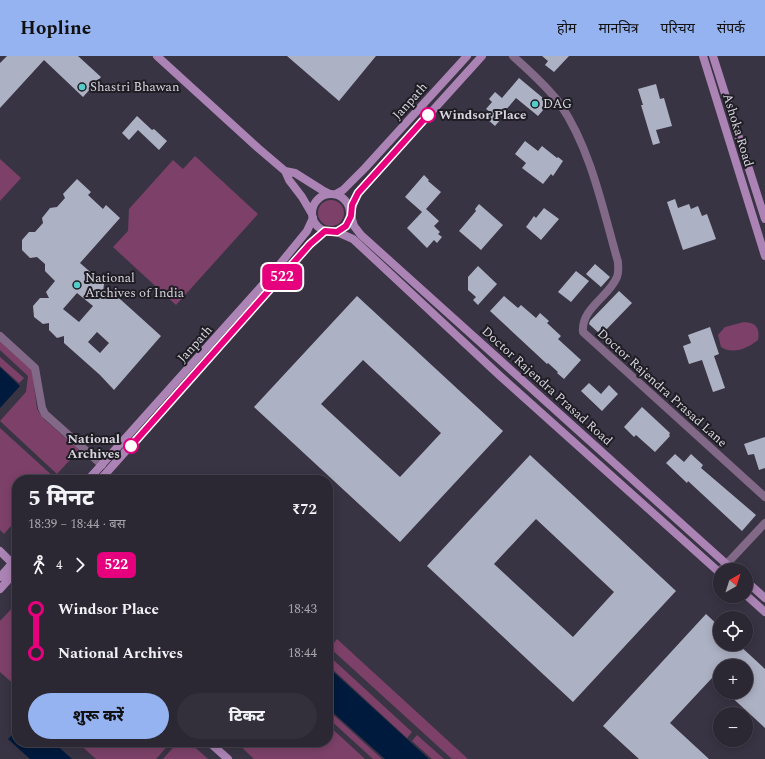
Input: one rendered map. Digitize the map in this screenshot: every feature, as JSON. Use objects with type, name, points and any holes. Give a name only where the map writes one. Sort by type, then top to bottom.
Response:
[{"type":"main road","points":[[157,56],[285,171],[289,180],[302,197],[317,226],[325,231],[337,232],[346,226],[351,213],[346,200],[322,190],[295,173],[285,171]]},
{"type":"main road","name":"Janpath","points":[[333,194],[343,190],[365,168],[467,56]]},
{"type":"main road","name":"Janpath","points":[[351,213],[358,193],[482,56]]},
{"type":"main road","name":"Ashoka Road","points":[[703,56],[765,256]]},
{"type":"main road","name":"Ashoka Road","points":[[713,56],[765,219]]},
{"type":"main road","points":[[312,216],[315,202],[319,198],[333,194]]},
{"type":"main road","name":"Doctor Rajendra Prasad Road","points":[[351,213],[354,226],[361,235],[713,563]]},
{"type":"main road","name":"Janpath","points":[[93,475],[267,280],[307,230],[312,216]]},
{"type":"main road","name":"Janpath","points":[[104,475],[310,244],[325,231]]},
{"type":"main road","name":"Doctor Rajendra Prasad Road","points":[[337,232],[353,239],[499,375],[713,563]]},
{"type":"main road","points":[[0,551],[12,562]]},
{"type":"main road","points":[[0,577],[12,568]]},
{"type":"main road","points":[[0,589],[12,571]]},
{"type":"main road","points":[[753,587],[765,598]]},
{"type":"main road","points":[[753,602],[765,612]]},
{"type":"main road","points":[[215,747],[228,759]]},
{"type":"street","name":"Doctor Rajendra Prasad Lane","points":[[513,56],[537,78],[560,104],[577,134],[591,170],[618,262],[617,278],[588,314],[582,326],[583,332],[765,497]]},
{"type":"street","points":[[0,336],[35,368],[42,408],[45,414],[102,465]]},
{"type":"street","points":[[728,563],[765,523]]},
{"type":"shaded area","points":[[195,156],[258,214],[176,305],[113,247],[128,231],[129,209],[173,160],[183,169]]},
{"type":"shaded area","points":[[0,159],[21,178],[0,201]]},
{"type":"shaded area","points":[[331,200],[340,204],[344,213],[340,222],[331,226],[322,222],[318,213],[322,204]]},
{"type":"shaded area","points":[[744,322],[752,323],[756,326],[758,329],[758,340],[750,346],[740,350],[730,350],[721,347],[718,335],[725,327]]},
{"type":"shaded area","points":[[0,340],[32,370],[37,409],[44,419],[79,450],[57,474],[0,421],[26,392],[28,376],[0,350]]},
{"type":"shaded area","points":[[0,357],[24,378],[19,383],[0,366]]},
{"type":"shaded area","points":[[0,428],[52,475],[12,475],[12,525],[4,534],[0,530]]},
{"type":"shaded area","points":[[12,608],[12,683],[0,672],[0,621]]},
{"type":"shaded area","points":[[337,639],[468,759],[452,759],[333,651],[333,644]]},
{"type":"shaded area","points":[[333,660],[412,732],[407,738],[333,670]]},
{"type":"shaded area","points":[[333,715],[382,759],[373,759],[333,723]]},
{"type":"shaded area","points":[[333,730],[365,759],[254,759],[241,747],[333,747]]},
{"type":"shaded area","points":[[417,735],[444,759],[432,759],[412,741]]},
{"type":"shaded area","points":[[83,747],[167,747],[156,759],[96,759]]},
{"type":"shaded area","points":[[174,747],[195,747],[208,759],[163,759]]},
{"type":"water","points":[[0,367],[20,386],[0,408]]},
{"type":"water","points":[[333,672],[429,759],[385,759],[333,712]]},
{"type":"water","points":[[12,735],[12,743],[8,739]]},
{"type":"water","points":[[17,747],[59,747],[72,759],[30,759]]},
{"type":"building","name":"Shastri Bhawan","points":[[7,56],[78,56],[101,77],[83,97],[44,60],[0,108],[0,63]]},
{"type":"building","points":[[287,56],[376,56],[339,101]]},
{"type":"building","points":[[542,56],[569,56],[554,72],[545,65],[548,61]]},
{"type":"building","points":[[519,78],[549,103],[538,116],[516,98],[499,118],[501,119],[495,126],[487,119],[490,116],[488,114],[490,112],[486,109],[492,102],[489,99],[495,92],[502,98]]},
{"type":"building","points":[[656,84],[660,99],[664,98],[672,126],[656,130],[660,143],[653,145],[641,105],[643,105],[638,89]]},
{"type":"building","points":[[137,116],[167,141],[159,150],[138,130],[129,140],[122,133]]},
{"type":"building","points":[[525,141],[538,151],[542,146],[563,161],[553,176],[551,174],[543,184],[522,168],[526,163],[515,154]]},
{"type":"building","points":[[424,175],[429,180],[428,181],[441,192],[426,209],[439,221],[434,226],[440,232],[438,234],[442,237],[437,243],[434,240],[427,248],[407,228],[422,212],[405,197]]},
{"type":"building","name":"National Archives of India","points":[[77,179],[91,192],[88,195],[103,209],[106,205],[120,218],[80,263],[104,284],[103,292],[110,290],[161,336],[114,390],[100,375],[64,343],[64,336],[57,338],[49,330],[49,323],[43,324],[34,317],[33,306],[40,298],[49,298],[46,292],[55,281],[45,271],[45,264],[37,257],[30,258],[22,250],[22,240],[29,232],[35,232],[43,223],[42,218],[50,208],[57,207],[65,198],[63,194]],"holes":[[[77,293],[93,306],[79,322],[63,309]],[[97,332],[109,343],[100,353],[88,342]]]},
{"type":"building","points":[[675,199],[678,208],[689,204],[691,209],[698,206],[702,216],[707,214],[716,239],[683,250],[667,202]]},
{"type":"building","points":[[479,204],[503,225],[481,250],[459,231],[476,211],[475,209]]},
{"type":"building","points":[[544,208],[559,219],[541,240],[526,227],[534,216],[536,218]]},
{"type":"building","points":[[595,264],[610,277],[601,287],[586,274]]},
{"type":"building","points":[[478,266],[497,284],[478,305],[473,300],[476,297],[468,290],[468,277]]},
{"type":"building","points":[[576,271],[589,281],[571,302],[558,292]]},
{"type":"building","points":[[619,291],[632,303],[601,335],[589,324],[590,321]]},
{"type":"building","points":[[357,296],[503,431],[400,542],[333,480],[333,475],[328,475],[254,407]],"holes":[[[363,360],[441,433],[400,477],[321,404]]]},
{"type":"building","points":[[504,296],[518,308],[521,305],[536,318],[540,313],[549,321],[547,323],[561,336],[558,339],[581,360],[564,379],[490,311]]},
{"type":"building","points":[[710,327],[719,354],[714,356],[725,388],[713,392],[702,360],[689,364],[683,346],[691,343],[688,335]]},
{"type":"building","points":[[589,383],[601,394],[609,385],[618,394],[602,411],[581,391]]},
{"type":"building","points":[[642,407],[670,433],[670,436],[655,452],[636,435],[634,437],[624,427]]},
{"type":"building","points":[[765,437],[765,468],[759,470],[754,454],[748,455],[744,444]]},
{"type":"building","points":[[675,454],[684,462],[691,454],[703,465],[701,468],[756,515],[742,531],[688,481],[687,483],[666,463]]},
{"type":"building","points":[[530,455],[676,591],[573,702],[427,566]],"holes":[[[536,519],[614,592],[573,637],[494,564]]]},
{"type":"building","points":[[706,614],[713,620],[713,651],[746,651],[765,669],[765,728],[753,717],[753,707],[742,707],[734,699],[753,699],[753,659],[713,659],[713,679],[712,678],[670,723],[709,759],[639,759],[603,726]]},
{"type":"bus line","name":"522","points":[[131,446],[310,244],[318,239],[325,231],[337,232],[346,226],[351,216],[352,205],[358,193],[428,115]]},
{"type":"place","name":"Shastri Bhawan","points":[[82,87]]},
{"type":"place","name":"DAG","points":[[535,104]]},
{"type":"place","name":"Windsor Place","points":[[428,115]]},
{"type":"place","name":"National Archives of India","points":[[77,285]]},
{"type":"place","name":"National Archives","points":[[131,446]]}]
